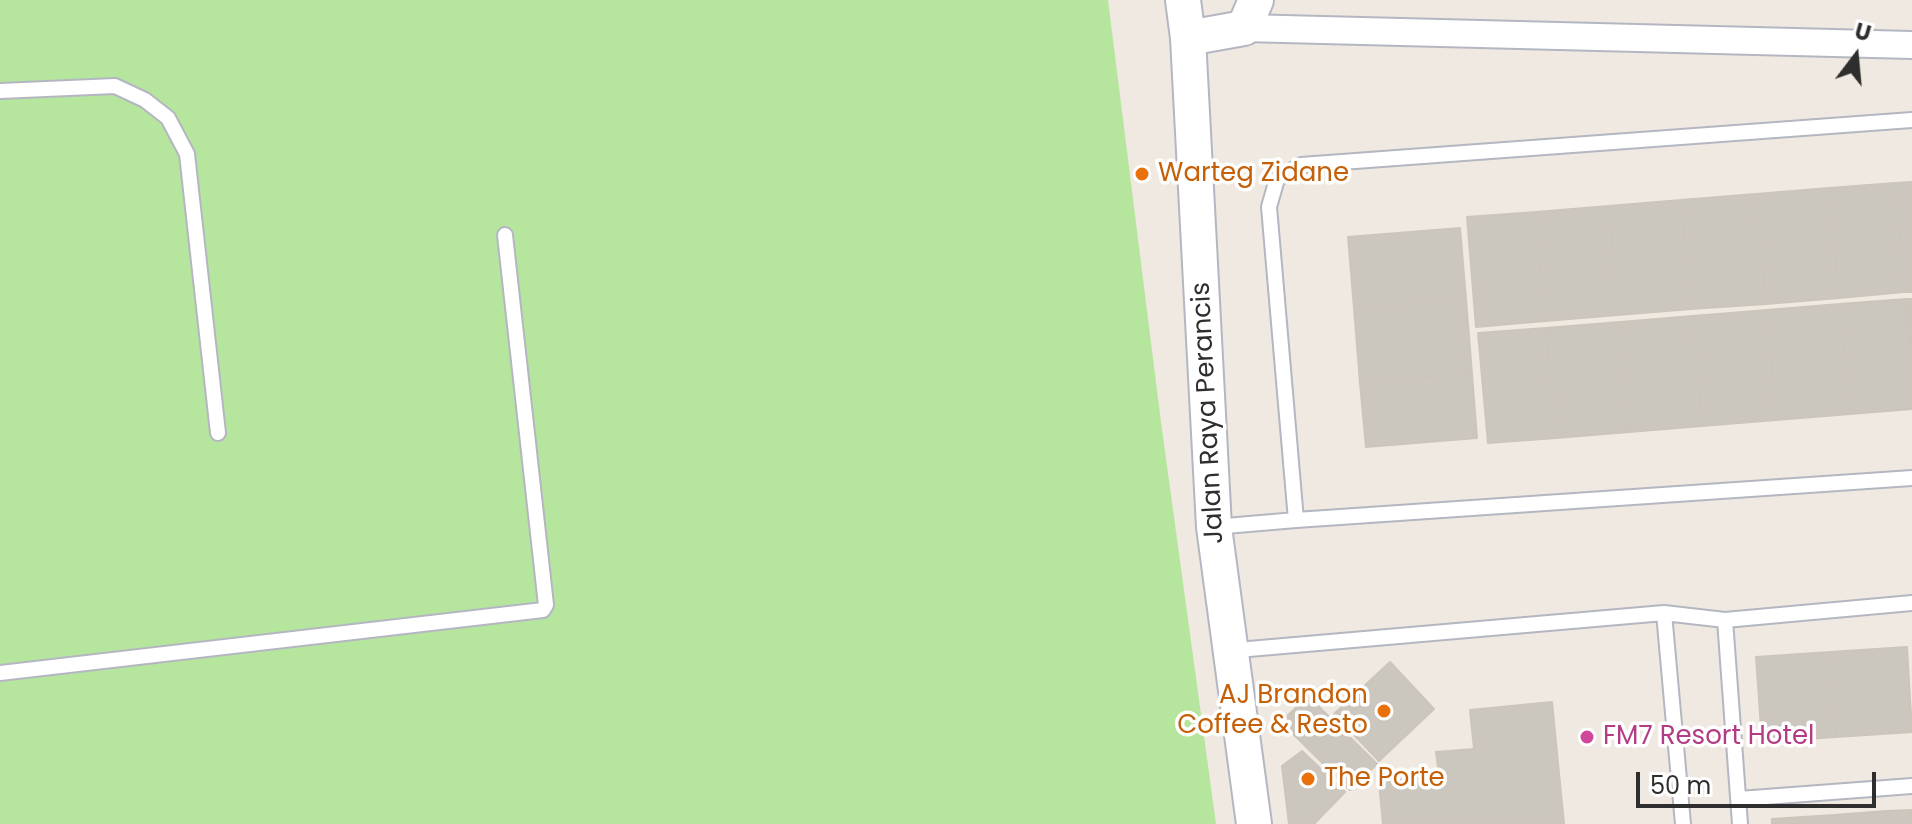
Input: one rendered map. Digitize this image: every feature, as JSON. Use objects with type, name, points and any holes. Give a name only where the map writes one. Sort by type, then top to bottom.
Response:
[{"type":"street","name":"Jalan Raya Perancis","points":[[1183,0],[1188,38],[1214,527],[1254,824]]},
{"type":"street","points":[[1188,38],[1250,14],[1912,45]]},
{"type":"lane","points":[[0,91],[115,86],[145,100],[168,118],[187,154],[218,433]]},
{"type":"lane","points":[[1296,520],[1269,207],[1277,179],[1301,165],[1912,120]]},
{"type":"lane","points":[[0,673],[543,610],[546,605],[505,235]]},
{"type":"lane","points":[[1214,527],[1912,478]]},
{"type":"lane","points":[[1230,654],[1249,649],[1664,613],[1725,620],[1912,603]]},
{"type":"lane","points":[[1664,613],[1683,824]]},
{"type":"lane","points":[[1725,620],[1740,824]]},
{"type":"lane","points":[[1739,799],[1912,786]]},
{"type":"green space","points":[[0,0],[1108,0],[1216,824],[0,824]]},
{"type":"building","points":[[1912,182],[1912,292],[1904,292],[1895,183]]},
{"type":"building","points":[[1895,183],[1904,292],[1839,298],[1829,188]]},
{"type":"building","points":[[1829,188],[1839,298],[1766,304],[1756,194]]},
{"type":"building","points":[[1756,194],[1766,304],[1691,309],[1681,200]]},
{"type":"building","points":[[1681,200],[1691,309],[1618,315],[1609,206]]},
{"type":"building","points":[[1609,206],[1618,315],[1545,321],[1536,212]]},
{"type":"building","points":[[1536,212],[1545,321],[1476,327],[1467,217]]},
{"type":"building","points":[[1460,228],[1466,299],[1354,308],[1348,237]]},
{"type":"building","points":[[1466,299],[1472,374],[1360,383],[1354,308]]},
{"type":"building","points":[[1906,299],[1912,299],[1912,365]]},
{"type":"building","points":[[1906,299],[1912,409],[1850,414],[1840,304]]},
{"type":"building","points":[[1840,304],[1850,414],[1776,420],[1767,310]]},
{"type":"building","points":[[1767,310],[1776,420],[1702,426],[1693,316]]},
{"type":"building","points":[[1693,316],[1702,426],[1629,432],[1620,322]]},
{"type":"building","points":[[1620,322],[1629,432],[1556,438],[1546,328]]},
{"type":"building","points":[[1546,328],[1556,438],[1488,443],[1478,333]]},
{"type":"building","points":[[1472,374],[1477,438],[1366,447],[1360,383]]},
{"type":"building","points":[[1907,647],[1912,732],[1836,737],[1830,652]]},
{"type":"building","points":[[1830,652],[1836,737],[1762,742],[1756,657]]},
{"type":"building","name":"AJ Brandon Coffee & Resto","points":[[1390,662],[1434,709],[1379,761],[1334,714]]},
{"type":"building","points":[[1308,696],[1377,764],[1350,790],[1281,722]]},
{"type":"building","points":[[1552,702],[1564,824],[1383,824],[1379,782],[1439,776],[1436,752],[1474,749],[1470,710]]},
{"type":"building","name":"The Porte","points":[[1302,751],[1345,792],[1314,824],[1289,824],[1282,766]]},
{"type":"building","points":[[1912,810],[1912,824],[1887,824],[1886,811]]},
{"type":"building","points":[[1886,811],[1887,824],[1835,824],[1834,815]]},
{"type":"building","points":[[1834,815],[1835,824],[1772,824],[1772,819]]},
{"type":"place","name":"Warteg Zidane","points":[[1142,174]]},
{"type":"place","name":"AJ Brandon Coffee & Resto","points":[[1384,711]]},
{"type":"place","name":"FM7 Resort Hotel","points":[[1587,737]]},
{"type":"place","name":"The Porte","points":[[1308,779]]}]
